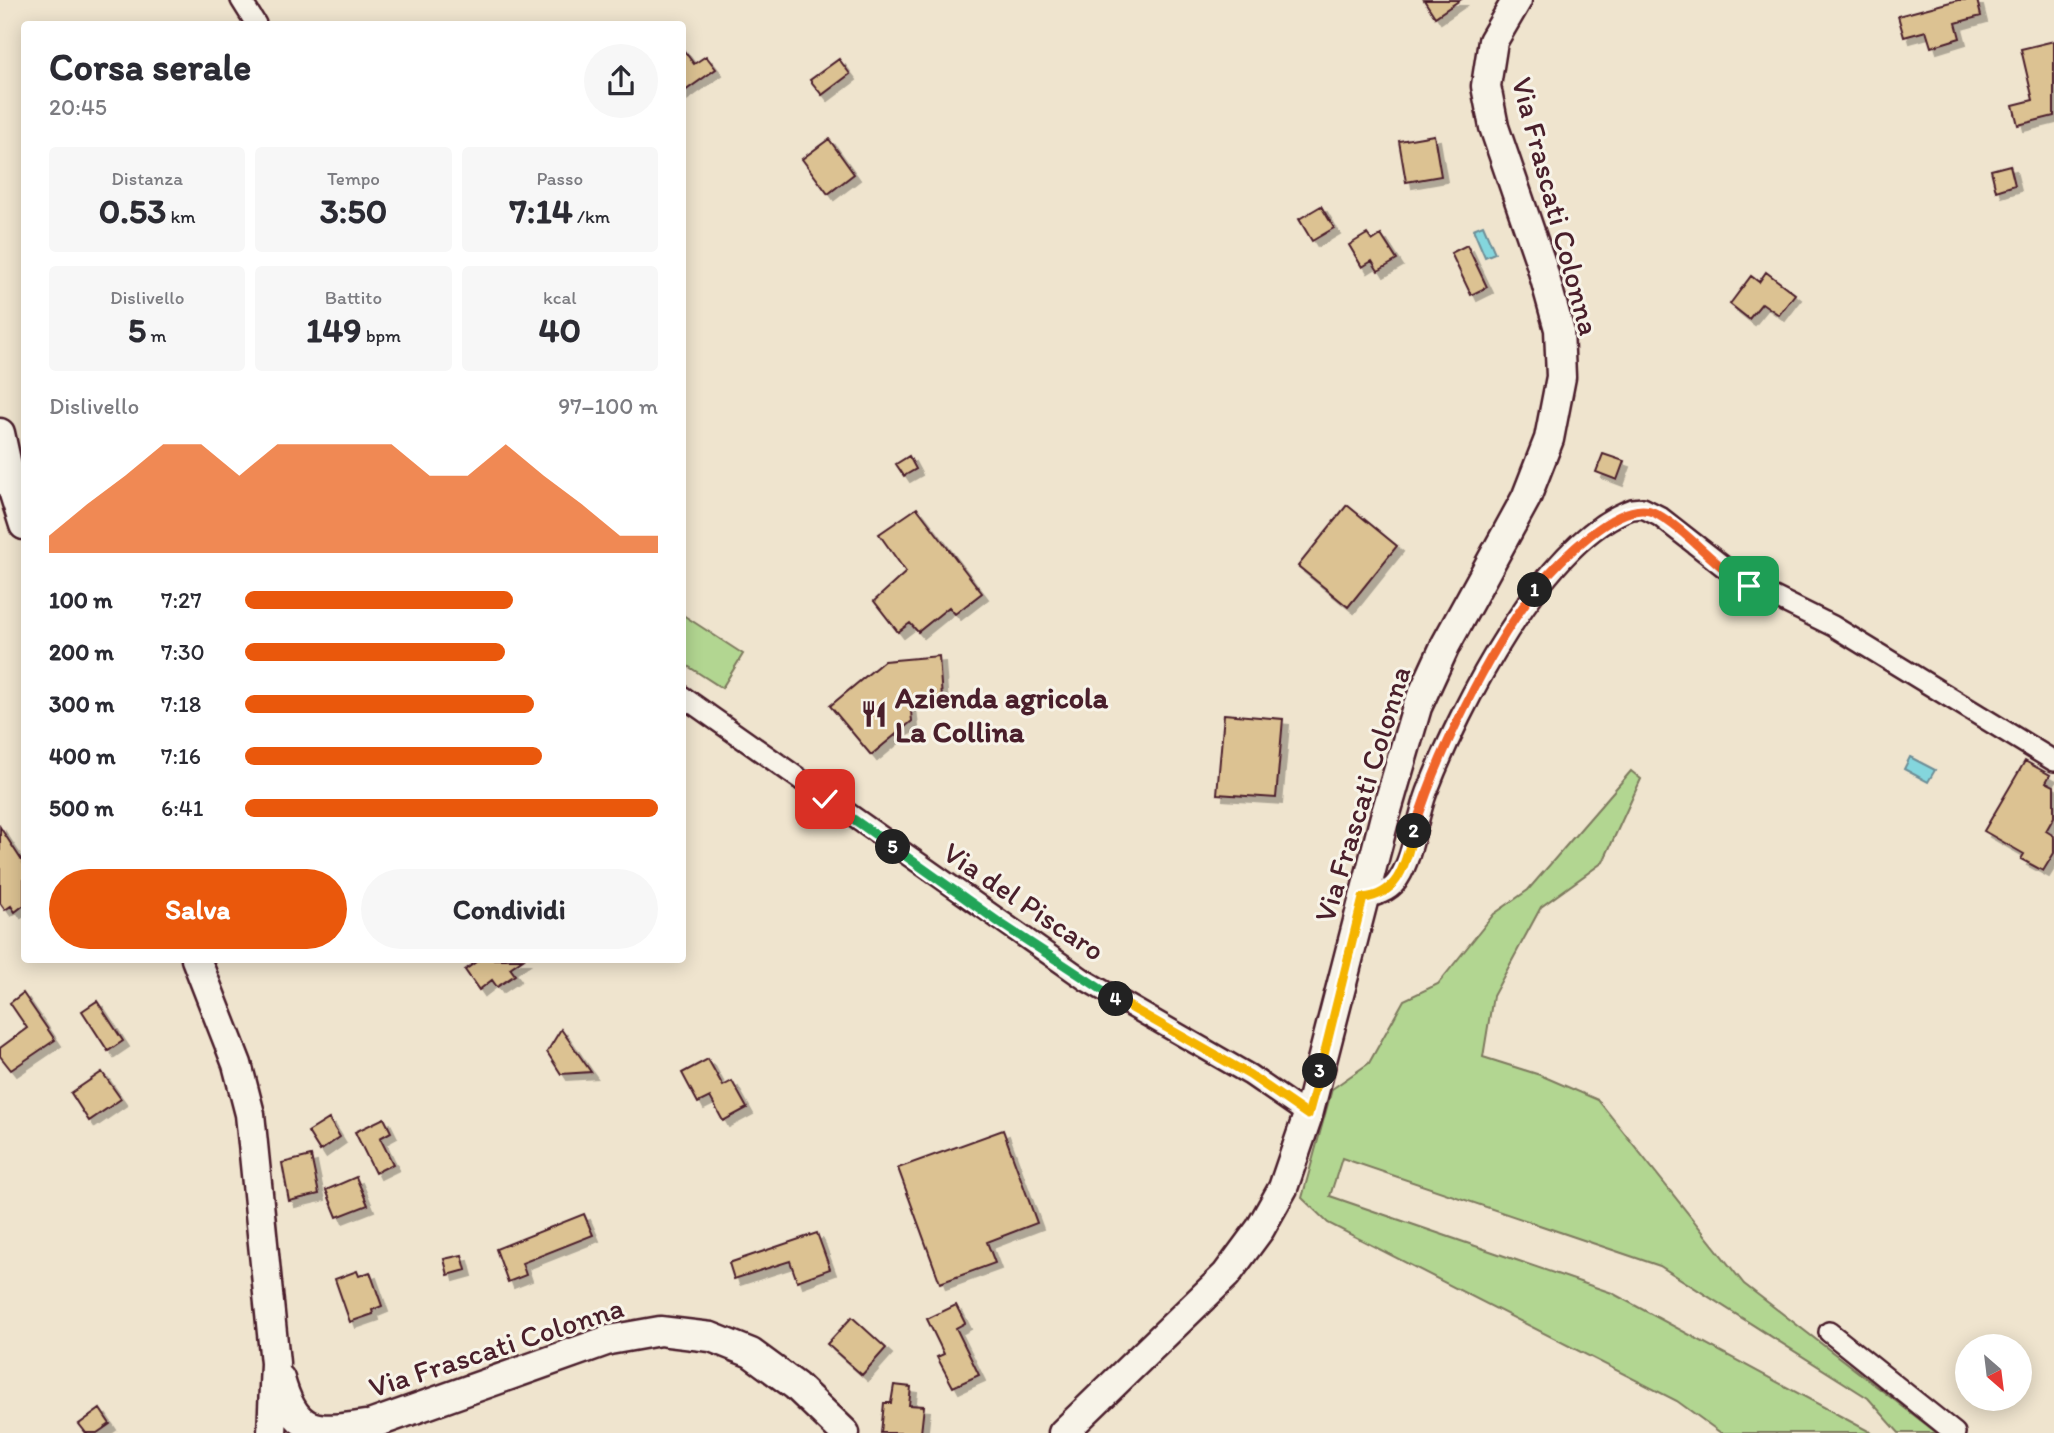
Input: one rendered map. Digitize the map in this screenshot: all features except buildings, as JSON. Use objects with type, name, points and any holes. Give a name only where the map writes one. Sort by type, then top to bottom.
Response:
[{"type":"street","points":[[241,0],[254,21]]},
{"type":"street","name":"Via Frascati Colonna","points":[[1063,1433],[1206,1295],[1237,1261],[1283,1188],[1308,1115],[1363,898],[1417,707],[1446,643],[1526,498],[1557,411],[1562,368],[1557,320],[1494,127],[1486,86],[1493,41],[1517,0]]},
{"type":"street","points":[[0,433],[21,516]]},
{"type":"street","points":[[1363,898],[1382,893],[1401,875],[1438,766],[1475,691],[1527,601],[1573,551],[1600,529],[1632,509],[1654,513],[1742,582],[1823,620],[2054,761]]},
{"type":"street","name":"Via del Piscaro","points":[[686,699],[1043,951],[1117,999],[1250,1075],[1308,1115]]},
{"type":"street","points":[[198,963],[228,1039],[248,1104],[275,1363],[272,1433]]},
{"type":"street","name":"Via Frascati Colonna","points":[[304,1428],[328,1433],[356,1429],[608,1340],[660,1331],[711,1337],[751,1353],[788,1379],[845,1433]]},
{"type":"street","points":[[1829,1332],[1955,1433]]},
{"type":"street","points":[[275,1363],[284,1394],[304,1428]]},
{"type":"green space","points":[[686,617],[743,654],[722,688],[686,665]]},
{"type":"green space","points":[[1631,771],[1641,779],[1603,862],[1541,907],[1493,996],[1483,1057],[1540,1075],[1598,1100],[1744,1284],[1937,1433],[1899,1433],[1868,1398],[1660,1266],[1342,1158],[1330,1196],[1612,1293],[1872,1433],[1721,1433],[1677,1401],[1328,1223],[1302,1198],[1332,1089],[1369,1063],[1404,1000],[1438,984],[1494,914],[1528,890]]},
{"type":"water","points":[[1483,225],[1495,253],[1485,257],[1473,229]]},
{"type":"water","points":[[1910,757],[1935,770],[1928,782],[1904,769]]},
{"type":"place","name":"Azienda agricola La Collina","points":[[874,714]]},
{"type":"route","points":[[825,799],[1085,980],[1250,1075],[1308,1115],[1363,898],[1382,893],[1399,880],[1426,794],[1456,727],[1515,620],[1541,583],[1589,537],[1621,514],[1638,508],[1659,516],[1725,570],[1749,586]]}]
